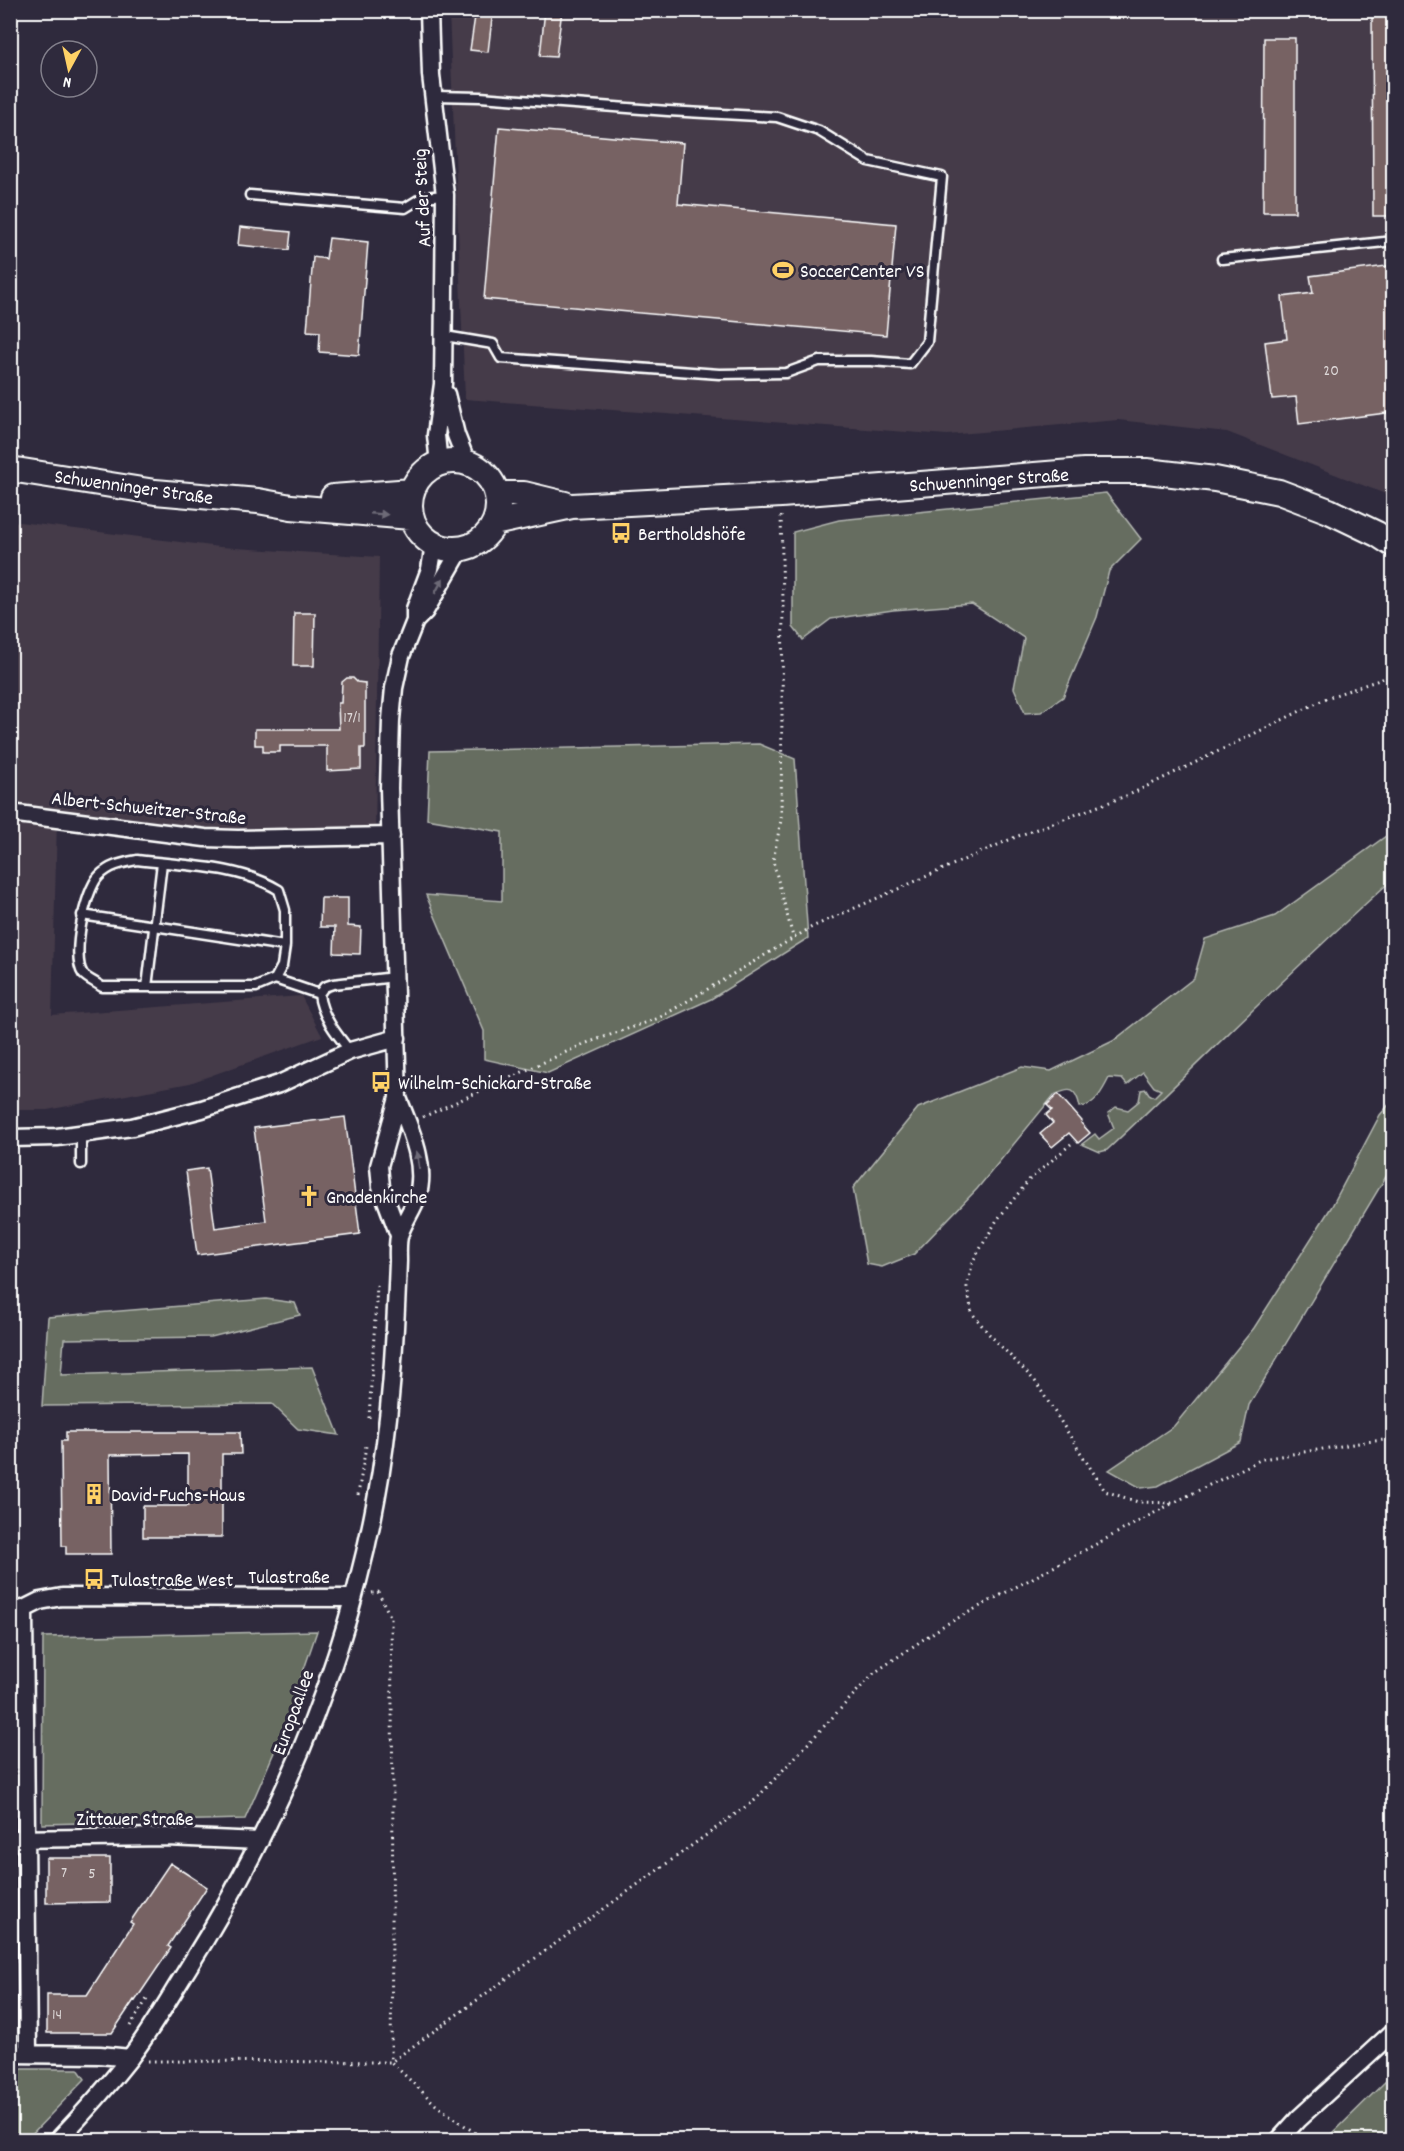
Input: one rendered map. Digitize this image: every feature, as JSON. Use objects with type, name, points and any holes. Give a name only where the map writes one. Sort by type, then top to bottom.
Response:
[{"type":"main road","points":[[453,461],[467,463],[486,475],[496,494],[498,509],[494,523],[481,540],[461,549],[434,545],[417,530],[411,517],[409,508],[412,491],[422,474],[439,464],[453,461]]},
{"type":"main road","name":"Schwenninger Straße","points":[[10,469],[155,492],[411,517]]},
{"type":"main road","name":"Schwenninger Straße","points":[[494,523],[572,506],[781,495],[1084,471],[1147,471],[1215,478],[1279,492],[1329,511],[1377,534],[1394,545]]},
{"type":"main road","name":"Schwenninger Straße","points":[[258,501],[383,495],[412,491]]},
{"type":"main road","name":"Schwenninger Straße","points":[[496,494],[524,494],[572,506]]},
{"type":"street","name":"Auf der Steig","points":[[429,10],[431,75],[445,195],[445,336],[443,384],[436,435],[439,464]]},
{"type":"street","name":"Auf der Steig","points":[[443,384],[456,435],[467,463]]},
{"type":"street","points":[[10,1138],[81,1134],[132,1127],[202,1109],[279,1084],[350,1051],[397,1038],[389,788],[391,720],[394,688],[401,656],[413,625],[415,609],[429,569],[434,545]]},
{"type":"street","points":[[413,625],[425,611],[461,549]]},
{"type":"street","name":"Albert-Schweitzer-Straße","points":[[10,813],[206,838],[391,836]]},
{"type":"street","name":"Europaallee","points":[[58,2140],[130,2058],[213,1929],[260,1841],[304,1746],[353,1598],[364,1558],[384,1455],[395,1335],[399,1235],[381,1187],[379,1166],[398,1098],[397,1038]]},
{"type":"street","name":"Europaallee","points":[[398,1098],[415,1146],[420,1184],[417,1197],[399,1235]]},
{"type":"street","name":"Tulastraße","points":[[17,1609],[40,1600],[62,1597],[353,1598]]},
{"type":"street","points":[[17,1609],[18,1839],[28,2054]]},
{"type":"street","name":"Zittauer Straße","points":[[18,1839],[167,1838],[260,1841]]},
{"type":"street","points":[[1279,2140],[1298,2119],[1394,2031]]},
{"type":"street","points":[[10,2054],[100,2055],[130,2058]]},
{"type":"lane","points":[[435,96],[777,117],[819,131],[868,161],[942,177],[927,342],[910,364],[819,361],[786,373],[719,374],[501,358],[493,344],[445,336]]},
{"type":"lane","points":[[250,195],[405,208],[423,197],[445,195]]},
{"type":"lane","points":[[1222,259],[1394,241]]},
{"type":"lane","points":[[137,860],[162,863],[242,873],[262,880],[279,890],[285,910],[285,946],[282,966],[275,979],[256,987],[102,987],[83,974],[78,960],[82,915],[86,898],[98,877],[112,865],[137,860]]},
{"type":"lane","points":[[147,987],[162,863]]},
{"type":"lane","points":[[82,915],[285,946]]},
{"type":"lane","points":[[350,1051],[324,1012],[319,994],[324,987],[333,984],[395,977]]},
{"type":"lane","points":[[275,979],[319,994]]},
{"type":"lane","points":[[81,1134],[81,1164]]},
{"type":"path","points":[[781,495],[783,601],[781,820],[773,861],[793,937]]},
{"type":"path","points":[[408,1124],[584,1044],[659,1018],[793,937],[1007,841],[1131,794],[1329,697],[1394,675]]},
{"type":"path","points":[[1071,1144],[1029,1180],[997,1220],[973,1261],[967,1287],[972,1313],[988,1333],[1035,1381],[1105,1491],[1138,1502],[1173,1503]]},
{"type":"path","points":[[130,2058],[156,2062],[391,2062],[755,1800],[874,1673],[943,1626],[1173,1503],[1262,1459],[1394,1439]]},
{"type":"path","points":[[353,1598],[378,1592],[391,1618],[393,1799],[391,2062],[436,2105],[485,2140]]},
{"type":"shaded area","points":[[449,11],[1393,11],[1393,497],[1227,432],[1118,420],[947,435],[465,399]]},
{"type":"shaded area","points":[[11,521],[220,547],[379,557],[375,837],[238,839],[57,819],[52,1015],[301,996],[322,1036],[190,1083],[47,1110],[11,1110]]},
{"type":"green space","points":[[1106,493],[1141,539],[1109,571],[1097,617],[1063,697],[1041,712],[1025,713],[1014,688],[1024,638],[972,604],[893,610],[831,619],[803,640],[793,627],[793,532],[839,520]]},
{"type":"green space","points":[[759,744],[795,759],[808,938],[711,999],[548,1073],[484,1059],[484,1031],[426,895],[502,901],[502,832],[427,819],[430,751]]},
{"type":"green space","points":[[1393,831],[1393,879],[1320,945],[1107,1150],[1100,1152],[1082,1144],[1095,1134],[1099,1139],[1114,1128],[1108,1113],[1116,1107],[1128,1110],[1139,1101],[1141,1090],[1146,1089],[1154,1097],[1161,1090],[1154,1087],[1143,1072],[1127,1085],[1122,1079],[1109,1078],[1098,1097],[1085,1106],[1080,1107],[1077,1096],[1072,1091],[1054,1095],[977,1189],[914,1254],[882,1267],[867,1264],[853,1188],[918,1108],[1022,1067],[1051,1071],[1113,1041],[1194,978],[1205,939],[1275,916]]},
{"type":"green space","points":[[1393,1100],[1393,1165],[1249,1405],[1241,1442],[1158,1486],[1141,1488],[1109,1470],[1174,1426],[1254,1328],[1332,1206],[1380,1115]]},
{"type":"green space","points":[[266,1299],[295,1303],[300,1315],[211,1337],[64,1339],[61,1375],[312,1367],[339,1435],[298,1429],[272,1404],[42,1406],[48,1317]]},
{"type":"green space","points":[[317,1631],[282,1734],[245,1819],[42,1824],[43,1637]]},
{"type":"green space","points":[[11,2069],[78,2069],[85,2079],[26,2140],[11,2140]]},
{"type":"green space","points":[[1393,2074],[1393,2140],[1326,2140]]},
{"type":"building","points":[[476,10],[493,10],[488,52],[470,50]]},
{"type":"building","points":[[545,10],[562,10],[556,57],[540,56]]},
{"type":"building","points":[[1372,10],[1394,10],[1394,216],[1373,216]]},
{"type":"building","points":[[1264,38],[1295,38],[1295,212],[1263,212]]},
{"type":"building","points":[[499,127],[683,143],[678,204],[896,224],[886,335],[484,299]]},
{"type":"building","points":[[240,227],[291,232],[289,250],[238,245]]},
{"type":"building","points":[[329,238],[368,242],[359,355],[319,352],[320,332],[307,331],[313,257],[326,259]]},
{"type":"building","points":[[1394,265],[1394,412],[1299,424],[1296,397],[1272,399],[1265,342],[1287,339],[1282,297],[1313,293],[1310,276]]},
{"type":"building","points":[[294,613],[315,613],[314,666],[293,666]]},
{"type":"building","points":[[347,678],[365,683],[365,748],[361,748],[361,769],[327,771],[327,746],[280,746],[280,752],[263,752],[263,745],[255,745],[255,729],[339,729],[338,703],[341,703],[342,682]]},
{"type":"building","points":[[321,898],[348,898],[348,926],[361,927],[360,954],[334,953],[335,927],[320,927]]},
{"type":"building","points":[[1058,1094],[1090,1133],[1078,1143],[1069,1133],[1052,1147],[1040,1134],[1053,1123],[1046,1115],[1052,1110],[1047,1105]]},
{"type":"building","name":"Gnadenkirche","points":[[345,1117],[360,1234],[197,1255],[186,1171],[207,1168],[215,1228],[266,1221],[254,1128]]},
{"type":"building","name":"David-Fuchs-Haus","points":[[66,1432],[240,1432],[241,1454],[222,1454],[222,1537],[143,1537],[143,1506],[188,1506],[188,1454],[110,1455],[111,1554],[66,1554],[66,1546],[62,1546],[61,1441],[66,1441]]},
{"type":"building","points":[[46,1858],[110,1858],[110,1902],[46,1903]]},
{"type":"building","points":[[170,1863],[207,1887],[168,1946],[171,1948],[112,2033],[47,2033],[47,1995],[87,1995],[133,1924],[130,1922]]},
{"type":"place","name":"SoccerCenter VS","points":[[783,270]]},
{"type":"place","name":"Bertholdshöfe","points":[[621,533]]},
{"type":"place","name":"Wilhelm-Schickard-Straße","points":[[381,1082]]},
{"type":"place","name":"Gnadenkirche","points":[[309,1196]]},
{"type":"place","name":"David-Fuchs-Haus","points":[[94,1494]]},
{"type":"place","name":"Tulastraße West","points":[[94,1579]]}]
